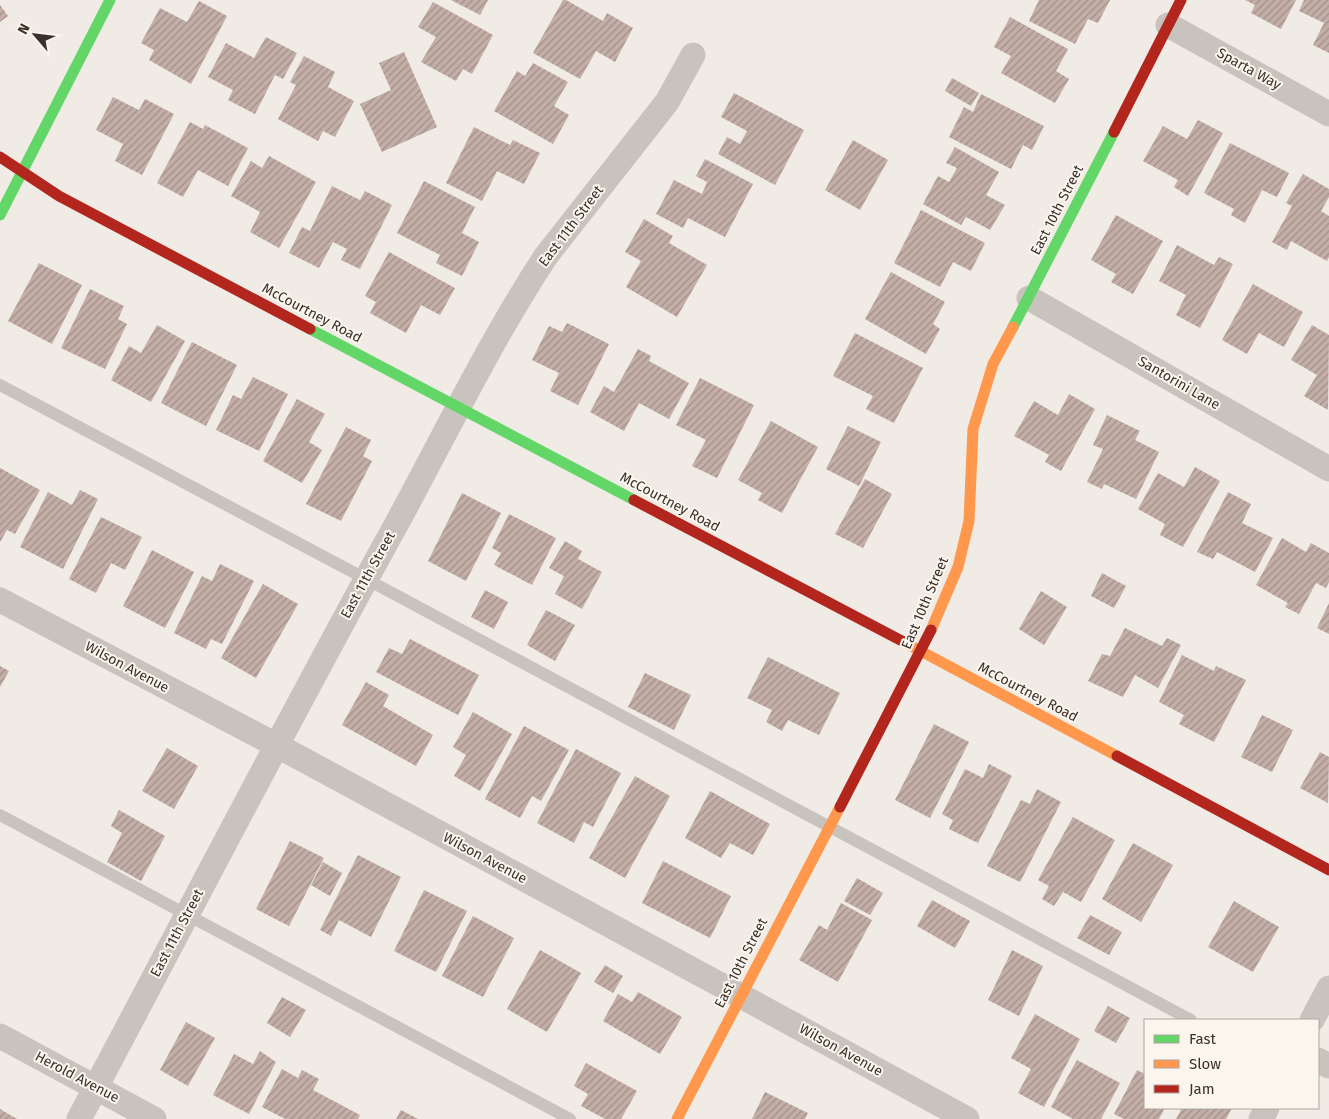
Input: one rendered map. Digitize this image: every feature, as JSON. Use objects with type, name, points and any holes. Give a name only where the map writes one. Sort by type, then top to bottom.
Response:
[{"type":"street","points":[[0,215],[110,0]]},
{"type":"street","name":"East 10th Street","points":[[677,1119],[922,651],[958,567],[969,521],[973,429],[993,364],[1029,298],[1181,0]]},
{"type":"street","name":"Sparta Way","points":[[1168,25],[1329,114]]},
{"type":"street","name":"East 11th Street","points":[[79,1119],[276,745],[479,369],[546,256],[667,102],[693,55]]},
{"type":"street","name":"McCourtney Road","points":[[0,157],[59,196],[922,651],[1329,870]]},
{"type":"street","name":"Santorini Lane","points":[[1029,298],[1329,469]]},
{"type":"street","name":"Wilson Avenue","points":[[0,600],[276,745],[967,1119]]},
{"type":"street","points":[[1313,1019],[1329,988]]},
{"type":"street","name":"Herold Avenue","points":[[0,1036],[154,1119]]},
{"type":"lane","points":[[0,385],[1189,1019]]},
{"type":"lane","points":[[0,815],[570,1119]]},
{"type":"building","points":[[451,0],[488,0],[480,15]]},
{"type":"building","points":[[563,0],[603,21],[607,13],[633,28],[615,62],[596,51],[580,79],[533,53]]},
{"type":"building","points":[[1039,0],[1110,0],[1098,23],[1088,19],[1075,44],[1029,21]]},
{"type":"building","points":[[1245,0],[1296,0],[1281,29],[1251,13],[1255,5]]},
{"type":"building","points":[[1304,0],[1329,0],[1329,53],[1313,45],[1324,23],[1299,11]]},
{"type":"building","points":[[199,1],[227,16],[191,84],[149,60],[154,50],[141,43],[160,8],[187,22]]},
{"type":"building","points":[[433,2],[493,35],[472,74],[463,69],[456,81],[421,62],[436,37],[418,27]]},
{"type":"building","points":[[0,5],[8,16],[0,22]]},
{"type":"building","points":[[1010,17],[1068,49],[1056,71],[1069,79],[1055,103],[1001,73],[1011,56],[994,47]]},
{"type":"building","points":[[266,37],[297,53],[283,79],[275,75],[255,114],[228,100],[233,90],[208,77],[226,43],[254,58]]},
{"type":"building","points":[[404,52],[437,127],[382,152],[360,104],[391,90],[379,63]]},
{"type":"building","points":[[304,56],[335,72],[328,87],[354,101],[335,137],[323,131],[318,141],[278,119],[296,85],[290,82]]},
{"type":"building","points":[[533,63],[568,82],[554,106],[569,115],[553,144],[494,111],[517,71],[525,76]]},
{"type":"building","points":[[952,78],[979,93],[971,106],[945,91]]},
{"type":"building","points":[[734,93],[804,130],[775,185],[718,154],[727,137],[740,144],[747,131],[721,117]]},
{"type":"building","points":[[981,94],[1044,126],[1032,150],[1023,145],[1011,169],[949,137],[964,107],[973,112]]},
{"type":"building","points":[[113,97],[139,110],[145,99],[174,114],[142,175],[115,161],[123,144],[96,130]]},
{"type":"building","points":[[1198,120],[1223,133],[1188,196],[1174,187],[1178,180],[1143,161],[1163,126],[1187,139]]},
{"type":"building","points":[[190,122],[203,129],[205,125],[248,148],[228,186],[198,170],[183,197],[157,183]]},
{"type":"building","points":[[474,127],[510,145],[513,140],[540,153],[524,184],[497,171],[482,201],[446,183]]},
{"type":"building","points":[[853,140],[888,160],[860,210],[825,190]]},
{"type":"building","points":[[1230,143],[1289,173],[1277,197],[1262,190],[1245,223],[1231,215],[1234,209],[1204,193]]},
{"type":"building","points":[[955,147],[999,172],[986,195],[1005,205],[990,230],[966,217],[961,225],[923,204],[938,176],[949,182],[957,168],[946,163]]},
{"type":"building","points":[[269,156],[316,182],[279,248],[250,232],[260,212],[231,196],[251,161],[262,168]]},
{"type":"building","points":[[705,159],[753,184],[725,237],[688,218],[683,228],[656,214],[674,180],[702,194],[707,182],[696,176]]},
{"type":"building","points":[[1303,174],[1329,189],[1329,197],[1321,211],[1329,216],[1329,257],[1327,261],[1291,241],[1287,250],[1272,242],[1292,206],[1286,203]]},
{"type":"building","points":[[424,181],[475,207],[462,233],[479,242],[462,276],[436,263],[440,255],[397,233]]},
{"type":"building","points":[[332,186],[360,200],[365,191],[392,205],[360,269],[341,260],[347,249],[333,242],[319,268],[289,253],[302,227],[310,231]]},
{"type":"building","points":[[921,210],[985,243],[971,271],[953,262],[940,287],[894,263]]},
{"type":"building","points":[[1116,215],[1163,241],[1133,294],[1111,282],[1116,274],[1091,260]]},
{"type":"building","points":[[644,219],[673,236],[669,243],[707,265],[677,317],[626,287],[641,261],[625,252]]},
{"type":"building","points":[[1177,245],[1214,265],[1219,257],[1233,264],[1200,328],[1176,315],[1186,295],[1159,281]]},
{"type":"building","points":[[389,252],[455,288],[440,315],[421,305],[406,333],[370,313],[376,302],[365,296]]},
{"type":"building","points":[[39,263],[82,285],[52,344],[8,321]]},
{"type":"building","points":[[891,272],[945,302],[933,324],[940,329],[926,354],[865,319]]},
{"type":"building","points":[[1253,284],[1303,312],[1284,347],[1259,333],[1247,354],[1222,340]]},
{"type":"building","points":[[90,289],[124,306],[118,319],[127,324],[105,369],[61,348]]},
{"type":"building","points":[[567,323],[609,344],[578,405],[550,391],[559,373],[532,360],[549,326],[562,332]]},
{"type":"building","points":[[157,325],[185,341],[151,402],[111,380],[129,346],[141,353]]},
{"type":"building","points":[[1312,325],[1329,335],[1328,410],[1304,396],[1317,375],[1291,360]]},
{"type":"building","points":[[855,333],[923,368],[894,423],[866,409],[873,396],[833,376]]},
{"type":"building","points":[[192,342],[237,365],[206,426],[161,403]]},
{"type":"building","points":[[638,349],[651,356],[649,361],[689,383],[669,419],[639,403],[624,431],[590,412],[604,386],[614,392]]},
{"type":"building","points":[[253,377],[288,394],[259,451],[216,430],[233,395],[241,399]]},
{"type":"building","points":[[700,378],[754,405],[717,478],[692,466],[706,440],[676,425]]},
{"type":"building","points":[[1069,394],[1095,409],[1061,471],[1045,462],[1049,455],[1014,436],[1034,401],[1058,415]]},
{"type":"building","points":[[297,399],[325,414],[309,442],[322,450],[302,483],[263,461]]},
{"type":"building","points":[[1107,415],[1140,431],[1135,440],[1159,452],[1136,499],[1104,484],[1102,489],[1087,482],[1103,449],[1093,445]]},
{"type":"building","points":[[771,421],[818,447],[782,513],[758,500],[762,493],[738,480]]},
{"type":"building","points":[[848,426],[881,442],[859,486],[826,469]]},
{"type":"building","points":[[346,427],[371,440],[363,456],[372,461],[341,521],[306,504]]},
{"type":"building","points":[[1195,467],[1220,481],[1183,547],[1160,535],[1165,524],[1138,509],[1158,473],[1184,487]]},
{"type":"building","points":[[0,468],[40,490],[15,534],[7,530],[0,542]]},
{"type":"building","points":[[865,479],[892,494],[863,548],[835,534]]},
{"type":"building","points":[[80,490],[98,499],[63,569],[20,547],[48,492],[72,505]]},
{"type":"building","points":[[1228,492],[1251,504],[1242,523],[1273,538],[1255,572],[1217,552],[1213,559],[1197,552]]},
{"type":"building","points":[[462,493],[501,513],[466,581],[428,561]]},
{"type":"building","points":[[509,514],[556,538],[532,585],[494,565],[501,553],[492,548]]},
{"type":"building","points":[[101,517],[142,537],[125,570],[111,563],[96,593],[69,579]]},
{"type":"building","points":[[1282,538],[1306,552],[1311,543],[1329,553],[1329,582],[1326,588],[1316,583],[1299,614],[1285,607],[1288,603],[1256,585]]},
{"type":"building","points":[[565,541],[582,551],[578,559],[602,572],[582,609],[555,594],[564,576],[549,568]]},
{"type":"building","points":[[152,550],[194,572],[165,628],[123,606]]},
{"type":"building","points":[[220,564],[254,581],[222,644],[211,639],[206,649],[174,633],[202,576],[212,581]]},
{"type":"building","points":[[1102,573],[1126,586],[1114,608],[1091,596]]},
{"type":"building","points":[[263,584],[298,604],[256,678],[221,658]]},
{"type":"building","points":[[485,590],[508,602],[494,629],[471,617]]},
{"type":"building","points":[[1041,591],[1067,607],[1044,645],[1019,629]]},
{"type":"building","points":[[1329,603],[1329,634],[1317,628]]},
{"type":"building","points":[[546,610],[575,625],[555,661],[527,645]]},
{"type":"building","points":[[1125,628],[1162,646],[1167,638],[1181,645],[1158,688],[1135,675],[1123,697],[1088,681],[1102,654],[1110,656]]},
{"type":"building","points":[[410,639],[479,675],[458,715],[376,672],[389,648],[402,654]]},
{"type":"building","points":[[1182,655],[1214,671],[1216,666],[1246,680],[1214,742],[1179,724],[1184,715],[1159,702]]},
{"type":"building","points":[[768,657],[840,693],[819,735],[788,720],[782,731],[766,722],[772,710],[747,698]]},
{"type":"building","points":[[0,666],[9,671],[0,687]]},
{"type":"building","points":[[645,673],[691,695],[674,730],[628,707]]},
{"type":"building","points":[[366,682],[389,695],[383,706],[433,735],[416,766],[342,725]]},
{"type":"building","points":[[473,712],[512,734],[480,791],[454,776],[466,755],[453,747]]},
{"type":"building","points":[[1262,715],[1293,730],[1272,772],[1241,757]]},
{"type":"building","points":[[934,724],[969,742],[930,818],[895,800]]},
{"type":"building","points":[[524,726],[569,750],[541,801],[532,796],[520,818],[485,799]]},
{"type":"building","points":[[167,748],[198,766],[174,809],[142,791]]},
{"type":"building","points":[[576,749],[621,773],[593,827],[584,822],[574,843],[537,823]]},
{"type":"building","points":[[1320,752],[1329,757],[1328,803],[1300,788]]},
{"type":"building","points":[[989,764],[1012,776],[978,843],[949,829],[953,820],[942,814],[965,769],[983,778]]},
{"type":"building","points":[[635,776],[670,796],[625,878],[589,858]]},
{"type":"building","points":[[1037,789],[1061,802],[1020,882],[987,866],[1021,800],[1030,804]]},
{"type":"building","points":[[710,791],[770,824],[753,855],[730,843],[721,858],[685,838]]},
{"type":"building","points":[[119,810],[165,836],[141,881],[107,862],[122,833],[111,826]]},
{"type":"building","points":[[1073,817],[1115,840],[1081,902],[1063,892],[1054,906],[1042,899],[1049,886],[1038,880]]},
{"type":"building","points":[[290,841],[324,858],[289,926],[256,909]]},
{"type":"building","points":[[1133,843],[1173,865],[1141,922],[1102,899]]},
{"type":"building","points":[[358,855],[401,877],[371,937],[339,920],[331,936],[320,930]]},
{"type":"building","points":[[663,861],[731,896],[710,938],[642,903]]},
{"type":"building","points":[[323,862],[342,873],[330,896],[311,885]]},
{"type":"building","points":[[857,878],[883,893],[870,915],[844,901]]},
{"type":"building","points":[[424,890],[467,911],[436,972],[394,951]]},
{"type":"building","points":[[932,900],[970,921],[955,948],[917,926]]},
{"type":"building","points":[[1234,901],[1279,927],[1253,972],[1208,947]]},
{"type":"building","points":[[841,903],[872,920],[838,982],[799,960],[819,925],[827,930]]},
{"type":"building","points":[[1090,915],[1122,932],[1109,955],[1077,938]]},
{"type":"building","points":[[473,916],[514,938],[483,997],[442,976]]},
{"type":"building","points":[[540,950],[581,973],[547,1032],[507,1009]]},
{"type":"building","points":[[1012,950],[1043,966],[1019,1016],[988,1000]]},
{"type":"building","points":[[605,965],[623,976],[613,993],[594,982]]},
{"type":"building","points":[[638,992],[682,1017],[660,1054],[603,1021],[618,994],[632,1002]]},
{"type":"building","points":[[282,997],[306,1010],[290,1037],[267,1023]]},
{"type":"building","points":[[1108,1006],[1130,1018],[1116,1043],[1094,1031]]},
{"type":"building","points":[[1035,1014],[1080,1039],[1044,1107],[1018,1093],[1031,1069],[1011,1058]]},
{"type":"building","points":[[186,1022],[215,1038],[188,1086],[160,1070]]},
{"type":"building","points":[[260,1051],[276,1062],[249,1114],[213,1095],[234,1054],[253,1064]]},
{"type":"building","points":[[1077,1060],[1120,1083],[1101,1119],[1073,1119],[1051,1107]]},
{"type":"building","points":[[586,1063],[637,1091],[621,1119],[605,1119],[581,1106],[588,1094],[574,1086]]},
{"type":"building","points":[[282,1069],[298,1078],[302,1070],[319,1079],[313,1090],[360,1115],[358,1119],[285,1119],[262,1107]]},
{"type":"building","points":[[1137,1070],[1144,1074],[1144,1109],[1164,1109],[1159,1119],[1124,1119],[1114,1114]]},
{"type":"building","points":[[765,1092],[808,1113],[805,1119],[752,1119]]},
{"type":"building","points":[[0,1109],[17,1119],[0,1119]]},
{"type":"building","points":[[1181,1109],[1231,1109],[1226,1119],[1176,1119]]},
{"type":"building","points":[[401,1110],[418,1119],[396,1119]]},
{"type":"traffic: fast","points":[[0,215],[110,0]]},
{"type":"traffic: fast","points":[[1013,327],[1114,132]]},
{"type":"traffic: fast","points":[[310,329],[634,500]]},
{"type":"traffic: slow","points":[[931,630],[958,567],[969,521],[973,429],[993,364],[1013,327]]},
{"type":"traffic: slow","points":[[902,641],[1117,756]]},
{"type":"traffic: slow","points":[[677,1119],[840,807]]},
{"type":"traffic: jam","points":[[1114,132],[1181,0]]},
{"type":"traffic: jam","points":[[0,157],[59,196],[310,329]]},
{"type":"traffic: jam","points":[[634,500],[902,641]]},
{"type":"traffic: jam","points":[[840,807],[931,630]]},
{"type":"traffic: jam","points":[[1117,756],[1329,870]]}]
